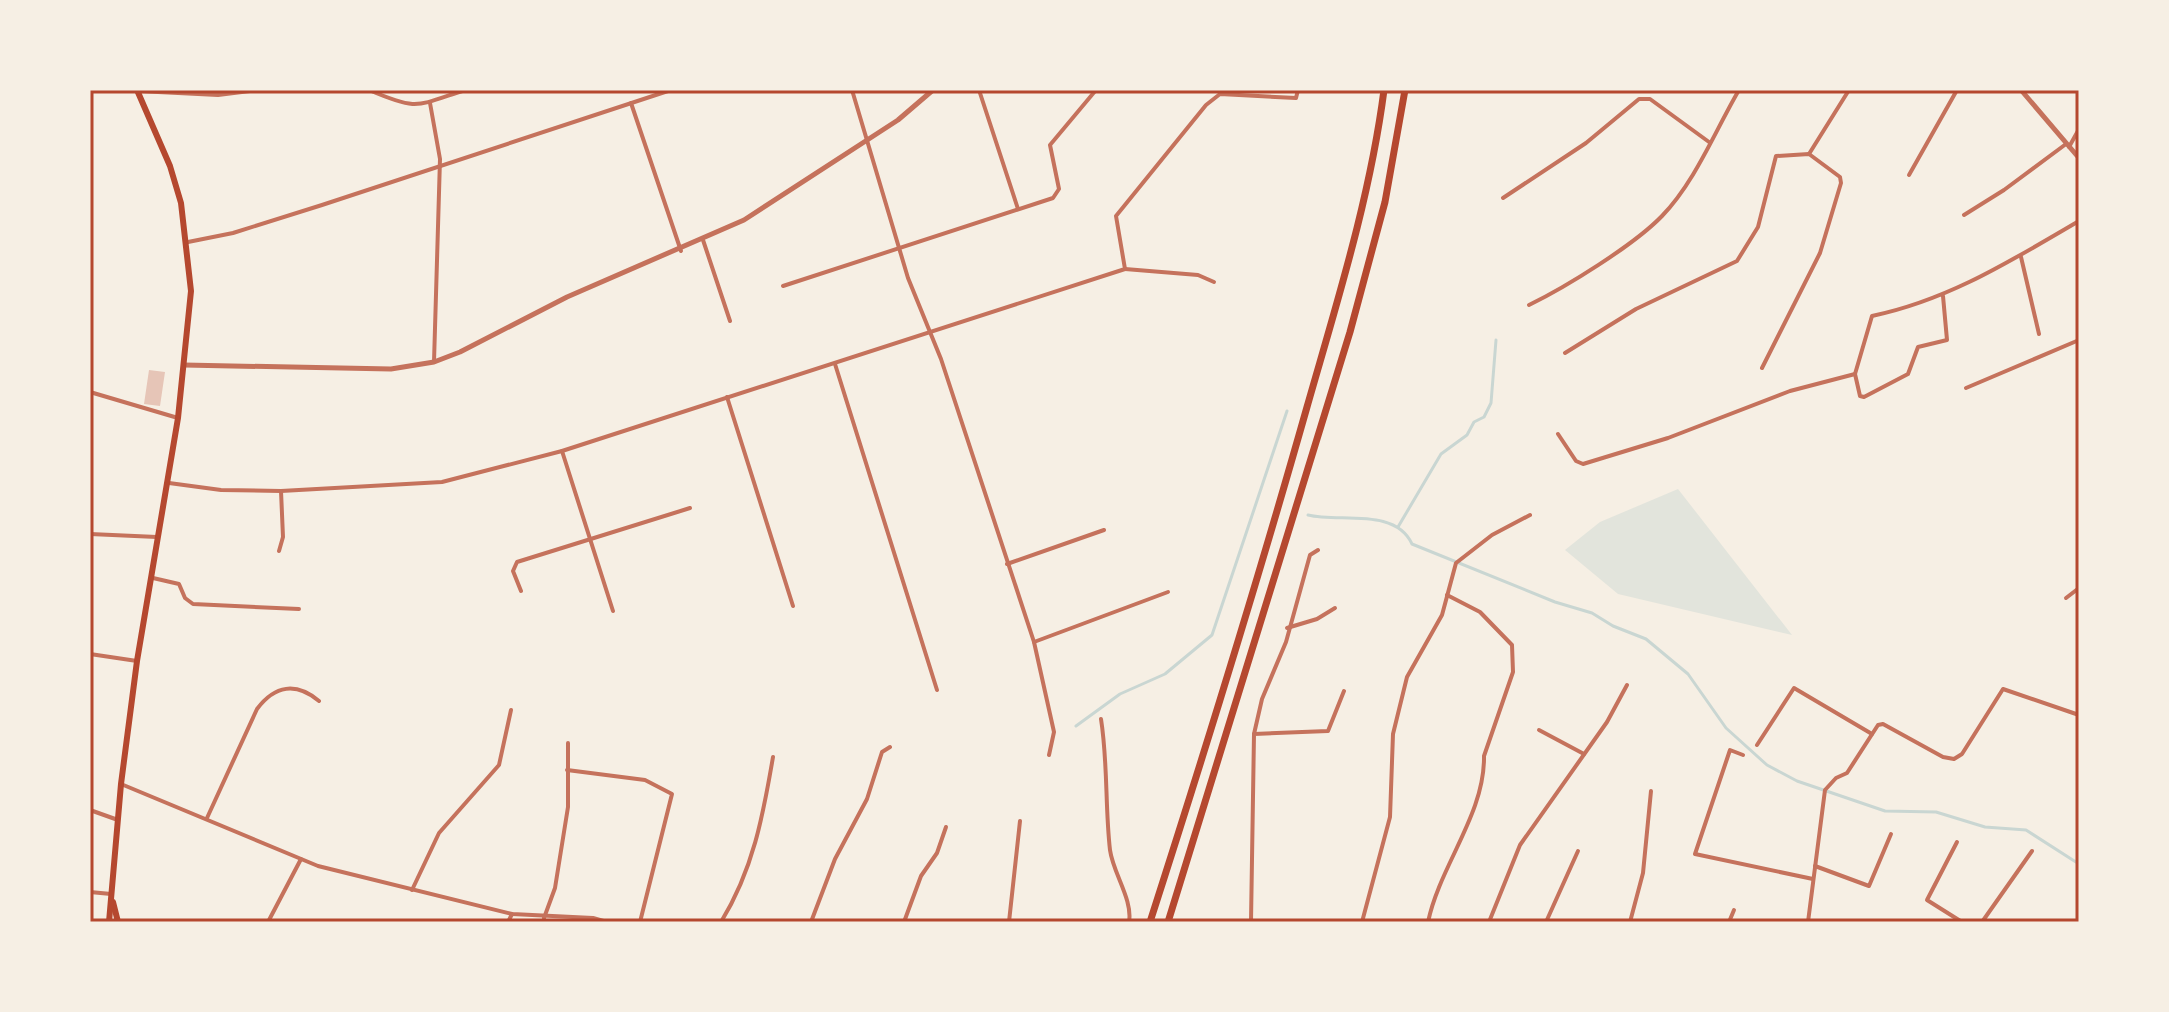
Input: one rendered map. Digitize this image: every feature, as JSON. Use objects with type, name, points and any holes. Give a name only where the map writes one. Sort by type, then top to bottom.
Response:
[{"type":"highway","points":[[1150,922],[1287,480],[1345,274],[1367,193],[1384,90]]},
{"type":"highway","points":[[1168,922],[1350,332],[1385,202],[1405,90]]},
{"type":"main road","points":[[109,922],[121,784],[137,661],[169,483],[191,291],[188,242],[170,166],[138,91]]},
{"type":"main road","points":[[111,894],[118,922]]},
{"type":"street","points":[[138,91],[257,90]]},
{"type":"street","points":[[369,90],[402,105],[430,103],[465,90]]},
{"type":"street","points":[[188,242],[233,233],[671,90]]},
{"type":"street","points":[[852,90],[899,246],[928,332],[949,380],[1034,642],[1054,732],[1049,755]]},
{"type":"street","points":[[184,365],[391,369],[434,362],[567,297],[681,251],[744,220],[867,142],[933,90]]},
{"type":"street","points":[[979,90],[1018,209]]},
{"type":"street","points":[[783,286],[1056,196],[1059,189],[1050,145],[1096,90]]},
{"type":"street","points":[[1125,269],[1116,216],[1206,105],[1220,94],[1296,98],[1298,90]]},
{"type":"street","points":[[1529,305],[1580,276],[1656,222],[1689,179],[1739,90]]},
{"type":"street","points":[[1809,154],[1849,90]]},
{"type":"street","points":[[1909,175],[1957,90]]},
{"type":"street","points":[[2022,90],[2079,158]]},
{"type":"street","points":[[1503,198],[1586,143],[1639,99],[1650,99],[1709,142]]},
{"type":"street","points":[[430,103],[439,168],[434,362]]},
{"type":"street","points":[[631,103],[681,251]]},
{"type":"street","points":[[1964,215],[2068,146],[2079,129]]},
{"type":"street","points":[[1565,353],[1636,309],[1737,261],[1758,227],[1776,156],[1809,154],[1840,177],[1841,183],[1820,253],[1762,368]]},
{"type":"street","points":[[1943,296],[1947,340],[1918,347],[1912,355],[1911,372],[1864,397],[1860,396],[1855,374],[1872,316],[1943,296],[2021,257],[2079,221]]},
{"type":"street","points":[[703,240],[730,321]]},
{"type":"street","points":[[2021,257],[2039,334]]},
{"type":"street","points":[[169,483],[221,490],[281,491],[442,482],[562,451],[1125,269],[1198,275],[1214,282]]},
{"type":"street","points":[[1966,388],[2079,340]]},
{"type":"street","points":[[835,364],[937,690]]},
{"type":"street","points":[[1558,434],[1573,457],[1583,464],[1668,438],[1791,391],[1855,374]]},
{"type":"street","points":[[90,392],[178,418]]},
{"type":"street","points":[[727,397],[793,606]]},
{"type":"street","points":[[562,451],[613,611]]},
{"type":"street","points":[[279,551],[283,537],[281,491]]},
{"type":"street","points":[[521,591],[513,571],[517,562],[690,508]]},
{"type":"street","points":[[1362,922],[1390,817],[1396,710],[1407,677],[1422,646],[1433,635],[1456,563],[1497,531],[1530,515]]},
{"type":"street","points":[[1007,564],[1104,530]]},
{"type":"street","points":[[90,534],[160,537]]},
{"type":"street","points":[[1251,922],[1254,734],[1262,699],[1286,642],[1287,628],[1310,555],[1318,550]]},
{"type":"street","points":[[153,578],[179,584],[185,598],[193,604],[299,609]]},
{"type":"street","points":[[2066,598],[2079,588]]},
{"type":"street","points":[[1034,642],[1168,592]]},
{"type":"street","points":[[1428,922],[1438,882],[1475,802],[1486,767],[1484,756],[1514,666],[1510,641],[1480,612],[1461,599],[1447,595]]},
{"type":"street","points":[[1287,628],[1317,619],[1335,608]]},
{"type":"street","points":[[90,654],[137,661]]},
{"type":"street","points":[[1489,922],[1520,845],[1607,722],[1627,685]]},
{"type":"street","points":[[207,818],[257,709],[268,695],[282,688],[304,689],[319,701]]},
{"type":"street","points":[[1757,745],[1794,688],[1872,734]]},
{"type":"street","points":[[1808,922],[1825,790],[1836,778],[1847,773],[1872,734],[1883,724],[1943,757],[1958,757],[2003,689],[2079,715]]},
{"type":"street","points":[[1254,734],[1328,731],[1344,691]]},
{"type":"street","points":[[412,890],[439,833],[499,765],[511,710]]},
{"type":"street","points":[[1101,719],[1106,751],[1110,852],[1129,907],[1129,922]]},
{"type":"street","points":[[1539,730],[1584,754]]},
{"type":"street","points":[[544,918],[555,888],[568,807],[568,743]]},
{"type":"street","points":[[811,922],[835,859],[867,799],[882,752],[890,747]]},
{"type":"street","points":[[1743,755],[1730,750],[1695,854],[1813,879]]},
{"type":"street","points":[[721,922],[742,887],[758,840],[773,757]]},
{"type":"street","points":[[567,770],[645,780],[672,794],[640,922]]},
{"type":"street","points":[[121,784],[318,866],[512,914],[607,922]]},
{"type":"street","points":[[1630,922],[1643,873],[1651,791]]},
{"type":"street","points":[[90,810],[118,820]]},
{"type":"street","points":[[1009,922],[1020,821]]},
{"type":"street","points":[[904,922],[921,876],[937,853],[946,827]]},
{"type":"street","points":[[1815,866],[1869,886],[1891,834]]},
{"type":"street","points":[[1957,842],[1927,900],[1962,922]]},
{"type":"street","points":[[1546,922],[1578,851]]},
{"type":"street","points":[[1982,922],[2032,851]]},
{"type":"street","points":[[268,922],[301,859]]},
{"type":"street","points":[[90,892],[111,894]]},
{"type":"street","points":[[1729,922],[1734,910]]},
{"type":"street","points":[[508,922],[512,914]]},
{"type":"shaded area","points":[[1678,489],[1792,635],[1618,594],[1565,550],[1600,522]]},
{"type":"building","points":[[149,370],[165,372],[160,406],[144,404]]},
{"type":"waterway","points":[[1398,527],[1441,454],[1467,435],[1474,422],[1484,417],[1491,403],[1496,340]]},
{"type":"waterway","points":[[1076,726],[1120,694],[1165,674],[1212,635],[1287,411]]},
{"type":"waterway","points":[[1308,515],[1365,519],[1393,525],[1404,532],[1412,544],[1555,602],[1592,613],[1613,626],[1646,639],[1688,674],[1726,728],[1767,765],[1797,781],[1885,811],[1936,812],[1985,827],[2026,830],[2079,864]]}]
